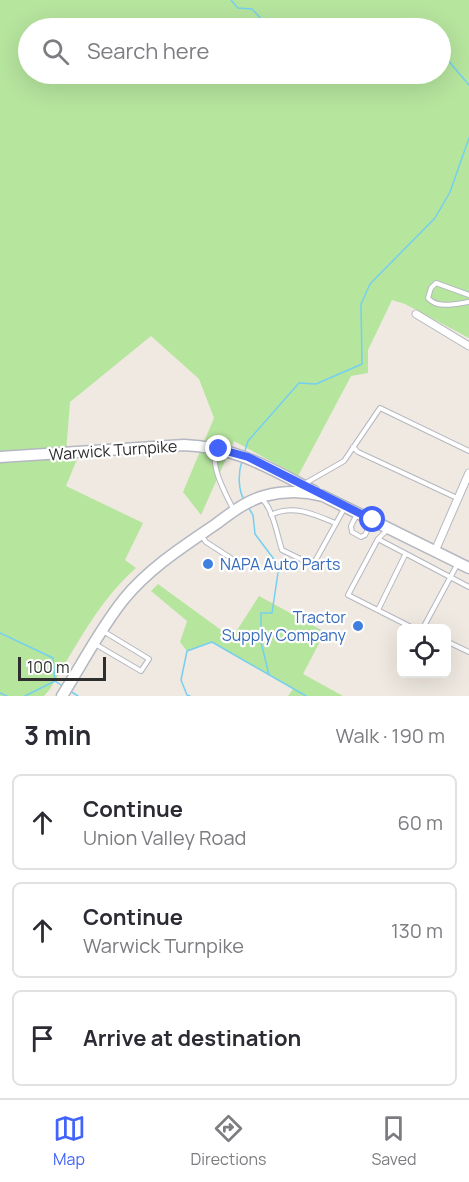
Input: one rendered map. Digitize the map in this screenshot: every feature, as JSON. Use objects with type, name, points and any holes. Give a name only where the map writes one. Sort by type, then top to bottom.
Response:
[{"type":"main road","name":"Warwick Turnpike","points":[[0,457],[184,446],[215,448],[244,456],[323,496]]},
{"type":"main road","points":[[62,696],[102,630],[135,586],[167,559],[234,511],[260,498],[288,492],[323,496],[469,568]]},
{"type":"street","points":[[416,314],[469,346]]},
{"type":"street","points":[[435,551],[469,473]]},
{"type":"lane","points":[[469,295],[436,283],[428,294],[431,302],[437,304],[469,302]]},
{"type":"lane","points":[[302,485],[344,461],[380,408],[469,451]]},
{"type":"lane","points":[[353,447],[358,452],[458,499]]},
{"type":"lane","points":[[215,448],[214,460],[217,474],[234,511]]},
{"type":"lane","points":[[260,498],[266,503],[282,550],[313,565],[345,506]]},
{"type":"lane","points":[[271,515],[282,509],[306,512],[335,523]]},
{"type":"lane","points":[[358,513],[351,526],[352,532],[361,537],[365,535],[373,520]]},
{"type":"lane","points":[[389,528],[378,540],[348,595],[405,624]]},
{"type":"lane","points":[[201,535],[206,542],[243,566]]},
{"type":"lane","points":[[378,540],[469,586]]},
{"type":"lane","points":[[378,610],[405,555]]},
{"type":"lane","points":[[425,624],[458,563]]},
{"type":"lane","points":[[94,643],[141,671],[149,659],[102,630]]},
{"type":"lane","points":[[451,643],[469,652]]},
{"type":"green space","points":[[0,0],[469,0],[469,338],[405,304],[392,300],[368,350],[368,373],[351,376],[298,476],[234,441],[201,515],[183,492],[214,418],[199,379],[151,336],[70,402],[66,453],[80,452],[66,486],[143,523],[125,560],[136,568],[99,610],[44,696],[0,696]]},
{"type":"green space","points":[[158,584],[232,638],[259,596],[325,632],[303,674],[343,696],[288,696],[293,689],[212,642],[187,651],[180,642],[187,621],[151,591]]},
{"type":"waterway","points":[[231,0],[238,8],[252,9],[260,18]]},
{"type":"waterway","points":[[451,64],[469,85]]},
{"type":"waterway","points":[[244,454],[248,441],[299,383],[316,384],[362,364],[361,304],[370,284],[435,218],[450,192],[469,138]]},
{"type":"waterway","points":[[242,461],[239,481],[244,500]]},
{"type":"waterway","points":[[248,507],[253,515],[255,534],[279,566],[272,613],[261,613],[261,642],[269,675]]},
{"type":"waterway","points":[[0,633],[53,658],[55,681]]},
{"type":"waterway","points":[[190,696],[187,695],[181,680],[187,651],[212,642],[306,696]]},
{"type":"waterway","points":[[25,696],[55,681],[64,687]]},
{"type":"waterway","points":[[70,691],[78,696]]},
{"type":"waterway","points":[[0,693],[7,696]]},
{"type":"place","name":"NAPA Auto Parts","points":[[208,564]]},
{"type":"place","name":"Tractor Supply Company","points":[[358,626]]},
{"type":"route","points":[[219,449],[248,457],[373,520]]}]
